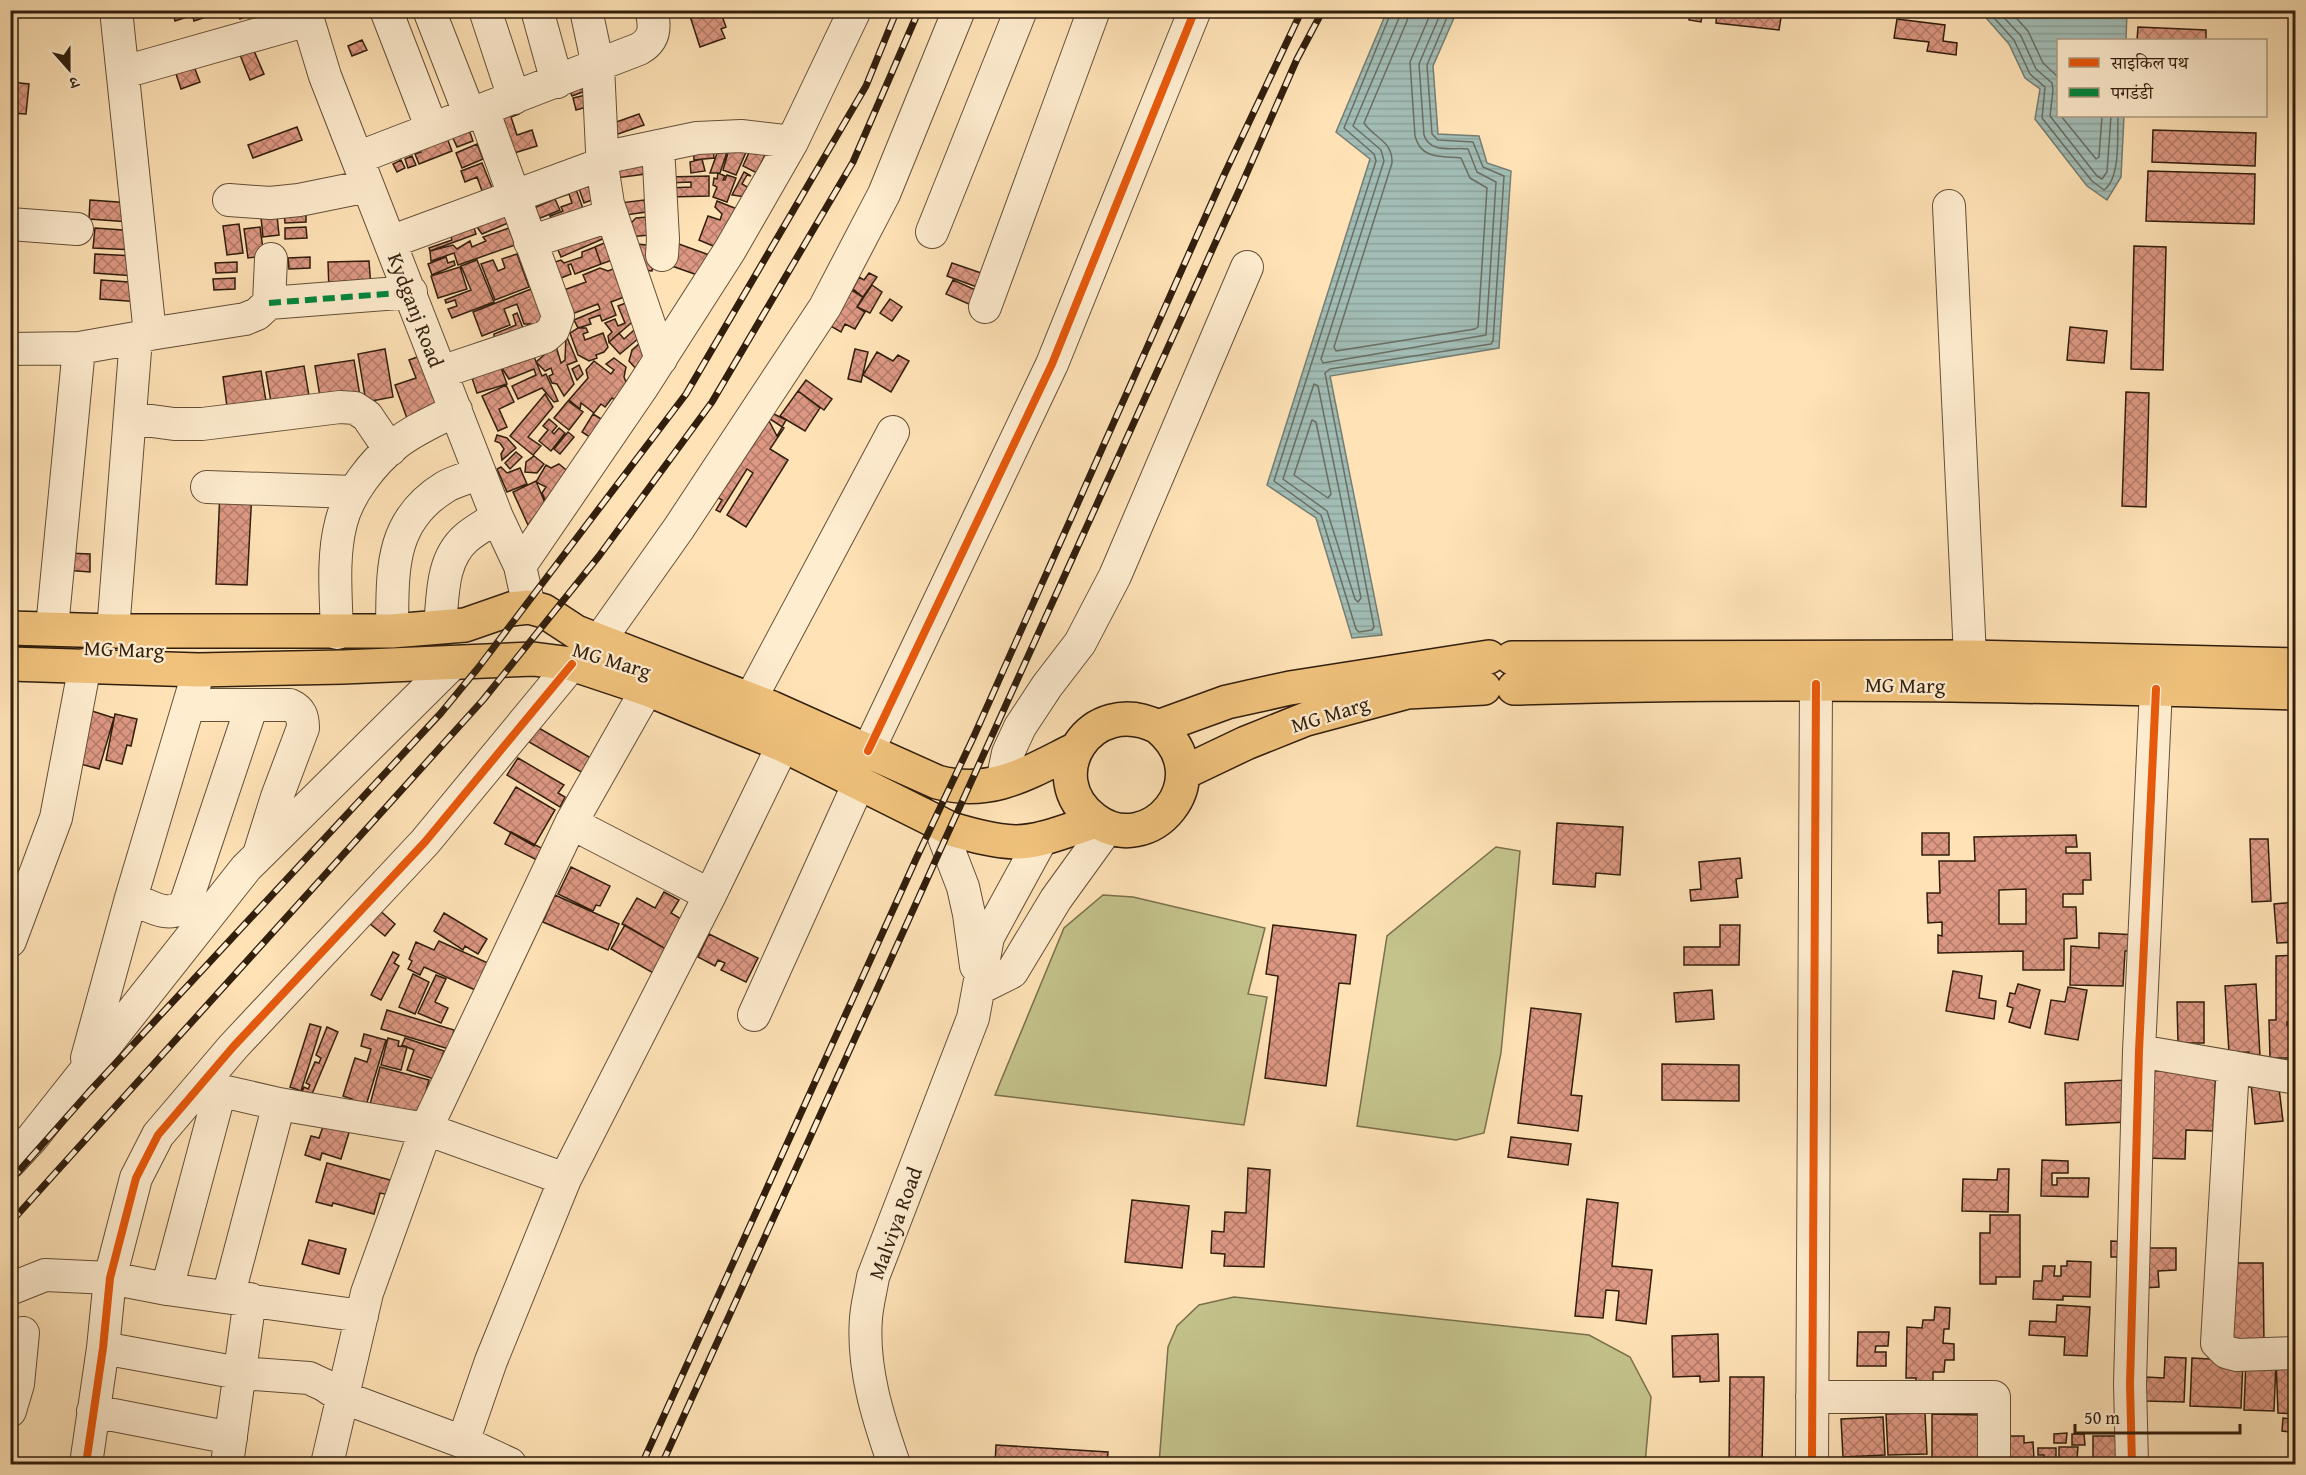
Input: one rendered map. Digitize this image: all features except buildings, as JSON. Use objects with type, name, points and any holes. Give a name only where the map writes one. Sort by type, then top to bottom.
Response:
[{"type":"main road","name":"MG Marg","points":[[10,628],[337,633],[392,631],[465,625],[512,609],[529,608],[543,611],[576,632],[599,642],[750,700],[937,782],[954,787],[981,788],[1012,780],[1076,749]]},
{"type":"main road","points":[[1158,727],[1227,702],[1290,688],[1500,673],[1970,657],[2295,664]]},
{"type":"main road","name":"MG Marg","points":[[10,664],[199,670],[533,659],[573,664],[647,689],[783,745],[938,822],[979,838],[1016,842],[1102,824]]},
{"type":"main road","name":"MG Marg","points":[[1183,772],[1306,719],[1407,692],[1500,673],[1816,684],[2156,688],[2295,693]]},
{"type":"main road","points":[[1132,718],[1158,727],[1176,747],[1181,759],[1182,786],[1177,799],[1160,819],[1135,830],[1102,824],[1078,801],[1072,789],[1071,775],[1076,749],[1094,729],[1119,719],[1132,718]]},
{"type":"street","points":[[113,631],[130,418],[143,336],[124,72],[116,10]]},
{"type":"street","points":[[386,10],[432,129]]},
{"type":"street","points":[[429,10],[514,196],[558,316],[554,330],[544,337],[441,372]]},
{"type":"street","points":[[485,10],[514,98]]},
{"type":"street","points":[[537,10],[557,82]]},
{"type":"street","points":[[586,10],[598,66],[602,161],[608,204],[661,359]]},
{"type":"street","points":[[229,200],[270,203],[299,200],[362,172],[432,129],[598,66],[648,44],[653,38],[655,22],[651,10]]},
{"type":"street","points":[[520,566],[661,359],[730,250],[792,142],[855,10]]},
{"type":"street","points":[[599,642],[679,528],[825,307],[884,194],[959,10]]},
{"type":"street","points":[[932,232],[1021,10]]},
{"type":"street","points":[[985,307],[1094,10]]},
{"type":"street","points":[[868,752],[1052,364],[1195,10]]},
{"type":"street","points":[[124,72],[307,15]]},
{"type":"street","name":"Kydganj Road","points":[[307,15],[325,76],[362,172],[411,292],[497,517],[520,566],[529,608]]},
{"type":"street","points":[[390,242],[602,161],[658,146],[697,138],[741,136],[792,142]]},
{"type":"street","points":[[658,146],[662,255]]},
{"type":"street","points":[[1949,206],[1970,657]]},
{"type":"street","points":[[530,242],[612,215]]},
{"type":"street","points":[[10,224],[76,229]]},
{"type":"street","points":[[268,303],[271,259]]},
{"type":"street","points":[[1002,782],[1008,753],[1020,727],[1047,686],[1080,643],[1115,576],[1247,267]]},
{"type":"street","points":[[10,349],[79,348],[245,319],[257,314],[268,303],[411,292]]},
{"type":"street","points":[[52,628],[79,348]]},
{"type":"street","points":[[130,418],[174,424],[202,424],[340,407],[355,408],[367,416],[390,450]]},
{"type":"street","points":[[337,633],[335,595],[341,522],[354,492],[390,450],[419,429],[456,410]]},
{"type":"street","points":[[750,700],[893,432]]},
{"type":"street","points":[[392,631],[393,565],[400,540],[419,507],[446,486],[480,474]]},
{"type":"street","points":[[207,487],[354,492]]},
{"type":"street","points":[[440,627],[446,570],[454,552],[466,538],[497,517]]},
{"type":"street","points":[[10,1162],[33,1137],[246,868],[454,662]]},
{"type":"street","points":[[167,1289],[210,1089],[233,1047],[425,842],[573,664]]},
{"type":"street","points":[[10,941],[56,818],[85,665]]},
{"type":"street","points":[[83,1072],[131,898],[199,670]]},
{"type":"street","points":[[1812,1464],[1816,684]]},
{"type":"street","points":[[2133,1464],[2130,1384],[2139,1051],[2156,688]]},
{"type":"street","points":[[327,1464],[367,1293],[426,1129],[571,823],[647,689]]},
{"type":"street","points":[[189,705],[290,705],[298,709],[303,718],[303,728],[259,854]]},
{"type":"street","points":[[131,898],[165,912],[173,912],[186,902],[252,705]]},
{"type":"street","points":[[463,1442],[490,1361],[565,1179],[710,895],[783,745]]},
{"type":"street","points":[[754,1016],[860,783]]},
{"type":"street","points":[[938,822],[963,887],[980,988],[1012,972],[1102,824]]},
{"type":"street","points":[[571,823],[710,895]]},
{"type":"street","name":"Malviya Road","points":[[894,1464],[873,1398],[867,1359],[866,1319],[873,1277],[973,1018],[988,938],[1042,838]]},
{"type":"street","points":[[2139,1051],[2295,1078]]},
{"type":"street","points":[[2233,1067],[2217,1342],[2226,1352],[2237,1355],[2295,1353]]},
{"type":"street","points":[[210,1089],[279,1104],[426,1129],[565,1179]]},
{"type":"street","points":[[86,1464],[103,1348],[110,1278],[136,1178],[158,1135],[210,1089]]},
{"type":"street","points":[[93,1411],[229,1451],[239,1373],[239,1298],[279,1104]]},
{"type":"street","points":[[10,1288],[45,1275],[110,1278],[167,1289],[362,1316]]},
{"type":"street","points":[[10,1411],[18,1384],[22,1333]]},
{"type":"street","points":[[103,1348],[239,1373],[309,1378],[342,1397],[463,1442],[510,1464]]},
{"type":"street","points":[[1812,1397],[1994,1397],[1994,1464]]},
{"type":"shaded area","points":[[1496,847],[1520,851],[1501,1053],[1484,1133],[1456,1140],[1357,1126],[1387,936]]},
{"type":"shaded area","points":[[1103,895],[1133,897],[1265,928],[1248,994],[1267,997],[1244,1125],[995,1095],[1064,928]]},
{"type":"shaded area","points":[[1234,1297],[1589,1335],[1630,1357],[1651,1397],[1645,1464],[1159,1464],[1168,1347],[1177,1326],[1199,1305]]},
{"type":"water","points":[[1387,11],[1457,11],[1433,66],[1438,134],[1479,136],[1487,163],[1511,171],[1499,348],[1330,376],[1382,635],[1352,638],[1316,518],[1267,485],[1370,159],[1336,132]]},
{"type":"water","points":[[1980,11],[2127,11],[2126,39],[2057,39],[2057,117],[2124,117],[2121,177],[2107,200],[2087,186],[2035,119],[2040,89],[2025,78],[2009,44]]},
{"type":"railway","points":[[10,1181],[89,1092],[441,713],[478,668],[686,394],[866,86],[897,10]]},
{"type":"railway","points":[[10,1223],[483,700],[599,556],[712,402],[853,162],[919,10]]},
{"type":"railway","points":[[642,1464],[974,736],[1224,175],[1302,10]]},
{"type":"railway","points":[[662,1464],[1297,59],[1323,10]]},
{"type":"marked path","points":[[269,303],[411,292]]},
{"type":"cycle path","points":[[868,751],[1052,364],[1195,10]]},
{"type":"cycle path","points":[[86,1464],[103,1348],[110,1278],[136,1178],[158,1135],[233,1047],[425,842],[572,664]]},
{"type":"cycle path","points":[[1812,1464],[1816,684]]},
{"type":"cycle path","points":[[2132,1464],[2130,1384],[2139,1051],[2156,689]]}]
